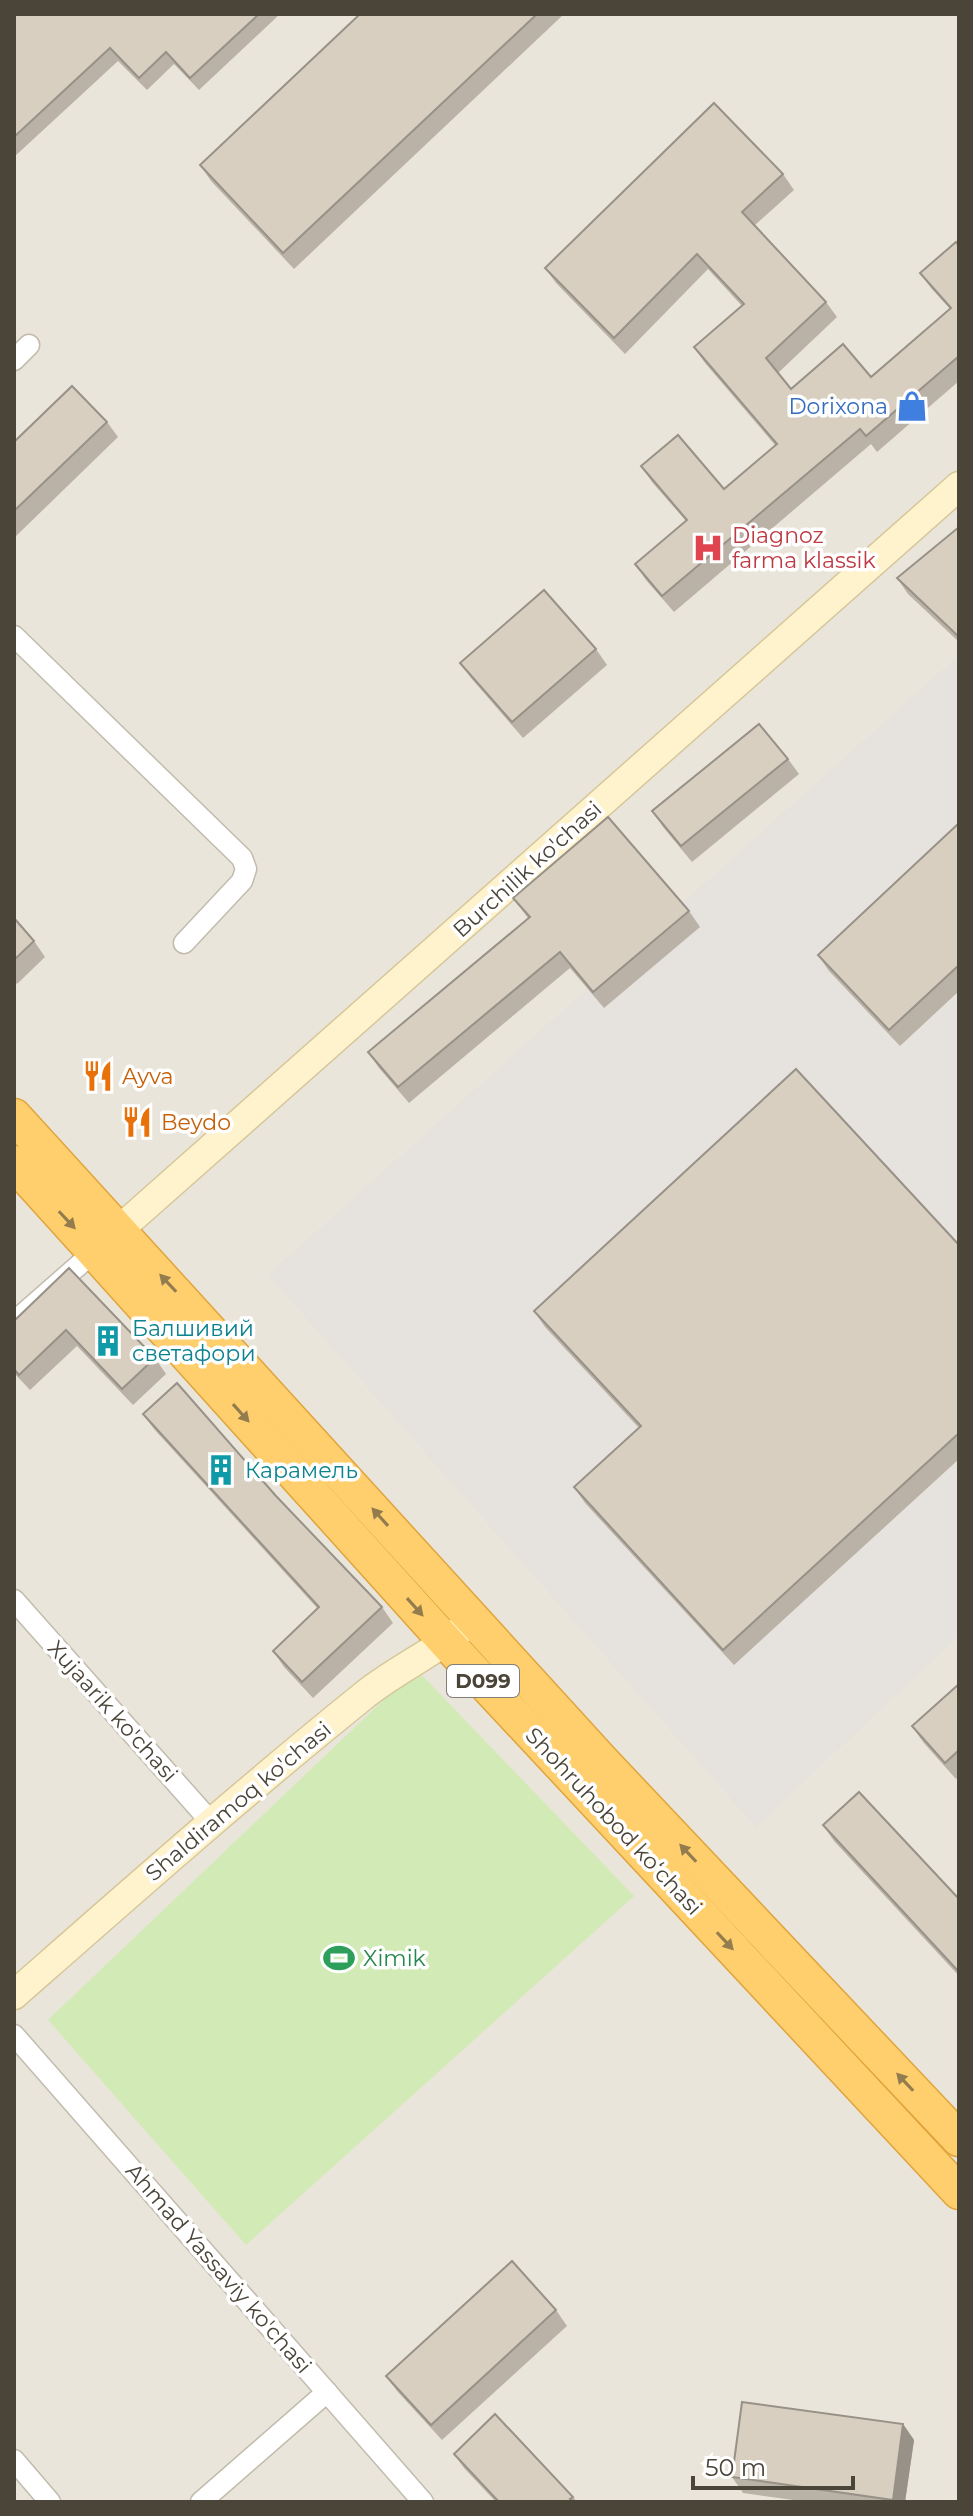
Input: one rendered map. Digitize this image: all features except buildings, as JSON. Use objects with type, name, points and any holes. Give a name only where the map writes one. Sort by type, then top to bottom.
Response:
[{"type":"highway","name":"Shohruhobod koʻchasi","points":[[14,1116],[107,1241],[959,2192]]},
{"type":"highway","name":"Shohruhobod koʻchasi","points":[[14,1163],[107,1241]]},
{"type":"highway","name":"Shohruhobod koʻchasi","points":[[460,1632],[959,2139]]},
{"type":"main road","name":"Burchilik ko'chasi","points":[[107,1241],[959,486]]},
{"type":"main road","name":"Shaldiramoq ko'chasi","points":[[14,1995],[211,1822],[366,1694],[460,1632]]},
{"type":"street","points":[[14,636],[242,858],[246,869],[242,881],[184,943]]},
{"type":"street","points":[[14,1322],[107,1241]]},
{"type":"street","name":"Xujaarik ko'chasi","points":[[14,1600],[211,1822]]},
{"type":"street","name":"Ahmad Yassaviy ko'chasi","points":[[14,2035],[423,2502]]},
{"type":"street","points":[[201,2502],[327,2392]]},
{"type":"street","points":[[14,2460],[50,2502]]},
{"type":"shaded area","points":[[14,14],[959,14],[959,2502],[14,2502]]},
{"type":"shaded area","points":[[959,655],[959,1636],[756,1827],[268,1275]]},
{"type":"green space","name":"Ximik","points":[[416,1669],[634,1896],[246,2245],[48,2020]]},
{"type":"place","name":"Dorixona","points":[[912,406]]},
{"type":"place","name":"Diagnoz farma klassik","points":[[708,548]]},
{"type":"place","name":"Ayva","points":[[98,1076]]},
{"type":"place","name":"Beydo","points":[[137,1122]]},
{"type":"place","name":"Балшивий светафори","points":[[108,1341]]},
{"type":"place","name":"Карамель","points":[[221,1470]]},
{"type":"place","name":"Ximik","points":[[339,1958]]}]
